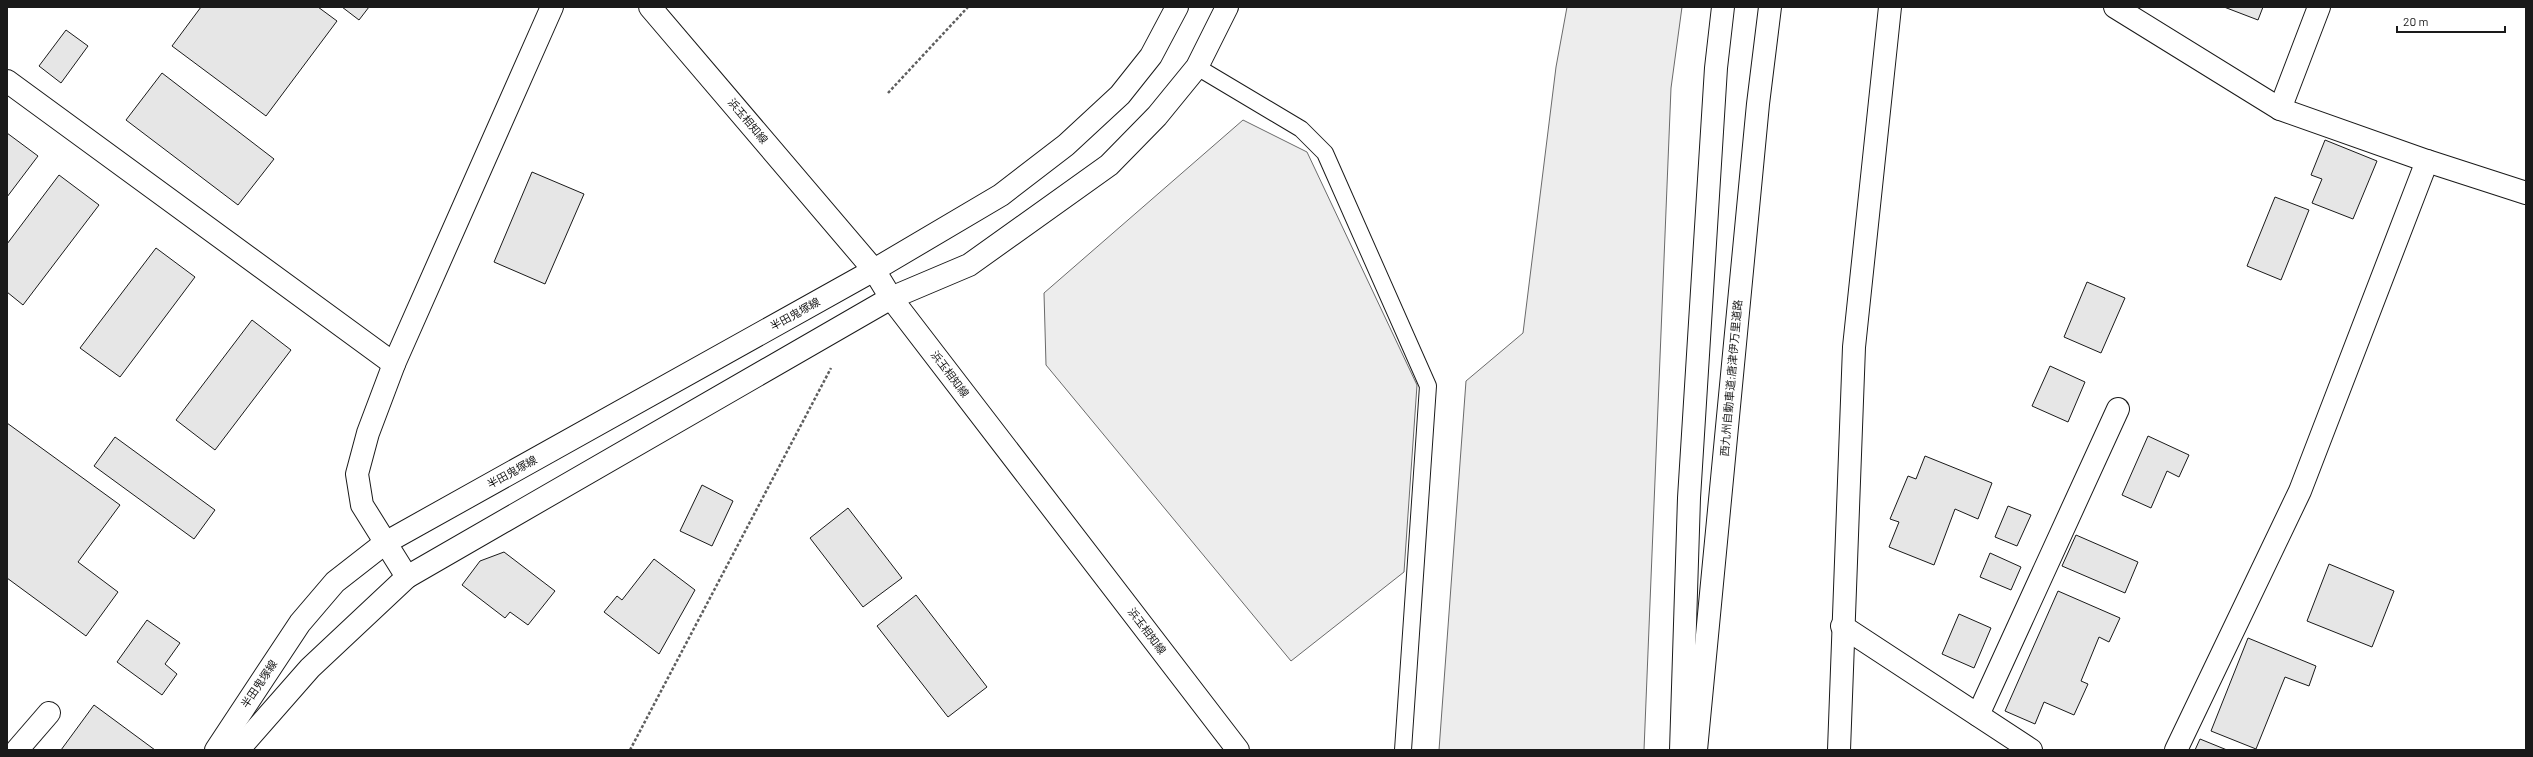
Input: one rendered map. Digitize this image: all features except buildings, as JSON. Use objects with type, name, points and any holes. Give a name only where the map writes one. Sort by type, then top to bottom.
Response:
[{"type":"main road","points":[[407,577],[362,505],[357,474],[368,433],[394,364],[552,7]]},
{"type":"main road","name":"浜玉相知線","points":[[650,7],[874,270],[891,298],[1238,750]]},
{"type":"main road","name":"半田鬼塚線","points":[[216,750],[300,623],[335,582],[385,543],[874,270],[1001,195],[1066,145],[1120,94],[1147,62],[1177,7]]},
{"type":"main road","points":[[238,750],[310,668],[407,577],[891,298],[969,265],[1109,165],[1157,116],[1197,67],[1226,7]]},
{"type":"main road","points":[[1681,750],[1689,498],[1716,68],[1723,7]]},
{"type":"main road","name":"西九州自動車道;唐津伊万里道路","points":[[1696,750],[1758,104],[1770,7]]},
{"type":"main road","points":[[1839,750],[1842,626],[1854,347],[1890,7]]},
{"type":"main road","points":[[2115,7],[2280,110],[2427,161],[2526,192]]},
{"type":"main road","points":[[2280,110],[2319,7]]},
{"type":"main road","points":[[7,81],[394,364]]},
{"type":"main road","points":[[2176,750],[2300,491],[2427,161]]},
{"type":"main road","points":[[1978,715],[2118,409]]},
{"type":"main road","points":[[1842,626],[2031,750]]},
{"type":"main road","points":[[17,750],[49,713]]},
{"type":"lane","points":[[1197,67],[1301,129],[1325,152],[1428,386],[1403,750]]},
{"type":"path","points":[[888,93],[968,7]]},
{"type":"path","points":[[630,750],[833,364]]},
{"type":"shaded area","points":[[1567,7],[1682,7],[1671,88],[1644,750],[1439,750],[1466,381],[1523,333],[1556,67]]},
{"type":"shaded area","points":[[1243,120],[1307,152],[1417,385],[1404,572],[1291,661],[1046,365],[1044,293]]}]
